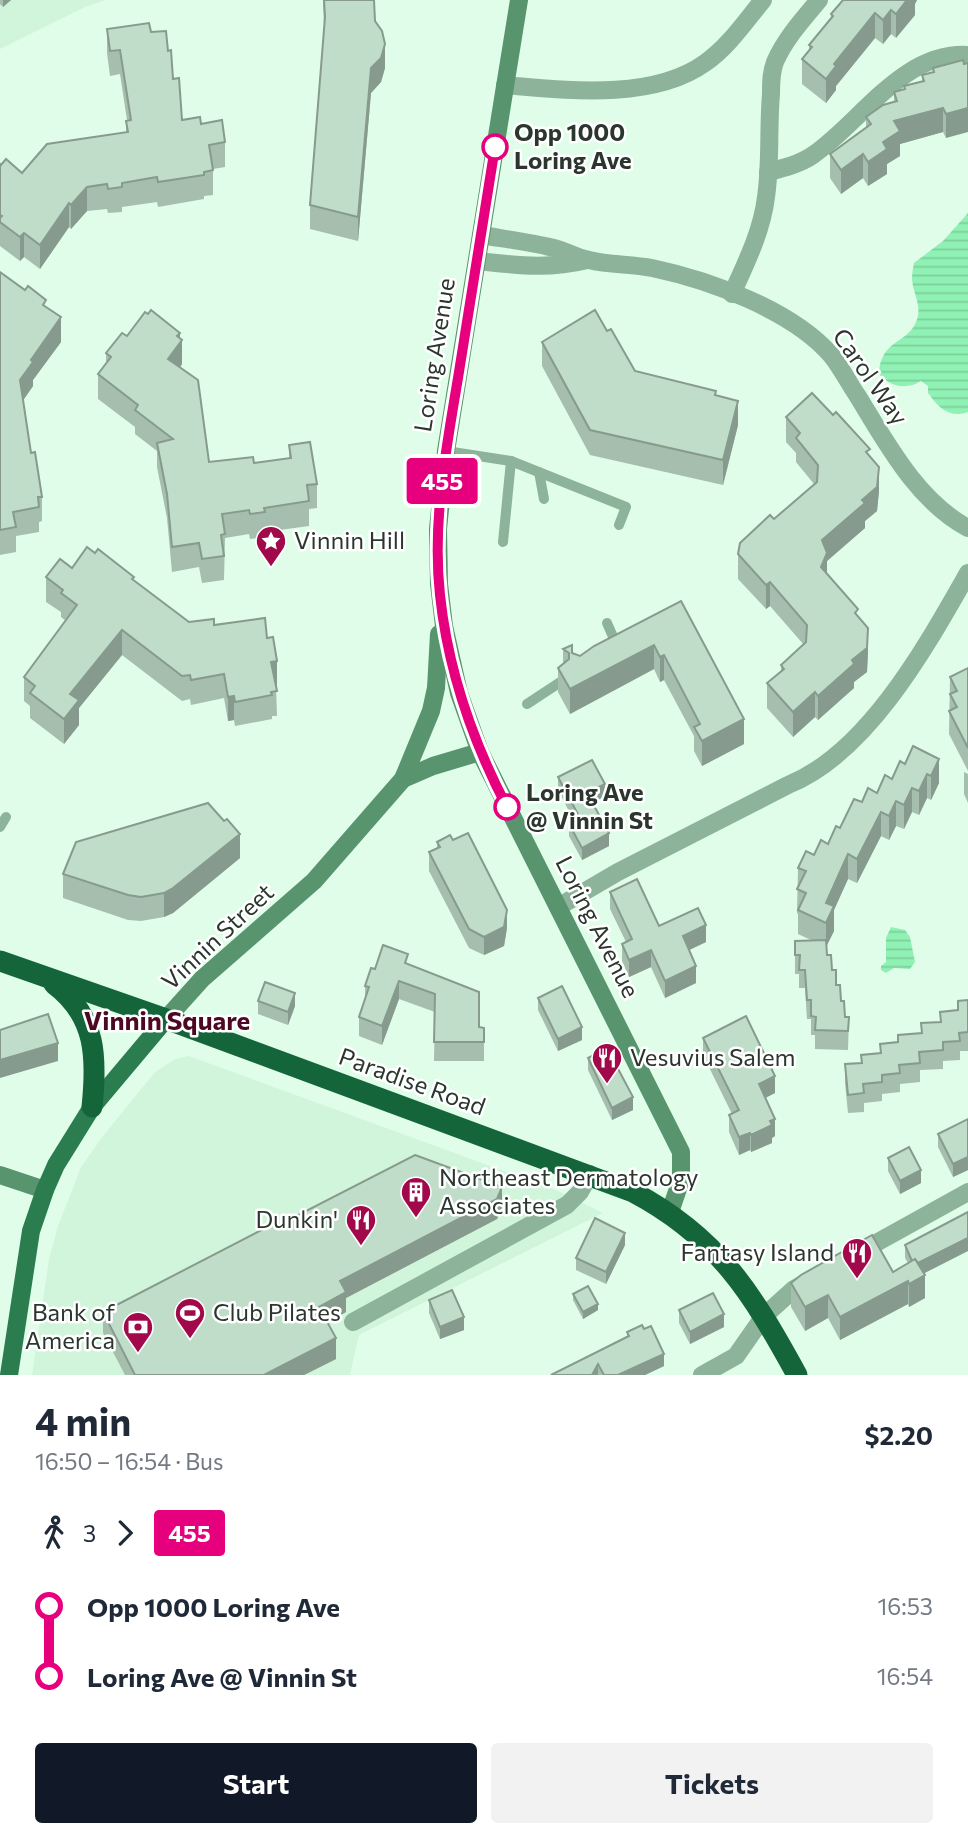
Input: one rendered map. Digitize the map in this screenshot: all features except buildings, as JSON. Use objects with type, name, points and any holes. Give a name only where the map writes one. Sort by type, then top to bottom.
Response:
[{"type":"highway","name":"Paradise Road","points":[[0,961],[166,1019],[633,1192],[670,1212],[725,1261],[764,1316]]},
{"type":"highway","points":[[37,974],[71,998],[82,1013],[92,1038],[95,1057],[92,1107]]},
{"type":"highway","points":[[764,1316],[797,1375]]},
{"type":"main road","name":"Loring Avenue","points":[[519,0],[446,451],[438,529],[440,596],[459,693],[480,752],[681,1152],[681,1180],[670,1212]]},
{"type":"main road","points":[[403,779],[423,732],[436,688],[440,596]]},
{"type":"main road","name":"Vinnin Street","points":[[9,1375],[31,1231],[56,1165],[92,1107],[202,979],[314,881],[403,779],[433,766],[480,752]]},
{"type":"main road","points":[[0,1175],[45,1190]]},
{"type":"street","points":[[505,86],[591,90],[669,80],[703,65],[716,55],[763,0]]},
{"type":"street","points":[[732,293],[762,219],[768,172],[772,71],[795,30],[819,0]]},
{"type":"street","points":[[768,172],[812,156],[867,106],[928,62],[947,56],[968,55]]},
{"type":"street","name":"Carol Way","points":[[481,235],[544,246],[587,260],[653,268],[732,293],[801,327],[831,355],[904,467],[942,511],[968,528]]},
{"type":"street","name":"Carol Way","points":[[477,261],[537,267],[562,266],[587,260]]},
{"type":"street","points":[[558,907],[618,872],[809,777],[835,758],[856,739],[882,707],[931,637],[968,573]]},
{"type":"street","points":[[353,1322],[567,1205],[580,1192],[590,1174]]},
{"type":"street","points":[[702,1375],[736,1356],[764,1316],[794,1289],[968,1192]]},
{"type":"lane","points":[[446,451],[511,461],[626,507],[619,525]]},
{"type":"lane","points":[[503,542],[511,461]]},
{"type":"lane","points":[[539,472],[544,499]]},
{"type":"lane","points":[[599,657],[614,639],[607,623]]},
{"type":"lane","points":[[527,704],[562,681]]},
{"type":"lane","points":[[0,827],[6,817]]},
{"type":"shaded area","points":[[0,0],[106,0],[85,7],[0,49]]},
{"type":"shaded area","points":[[968,213],[968,412],[955,414],[940,407],[928,393],[928,386],[921,381],[910,386],[899,386],[888,382],[879,374],[884,355],[907,335],[918,316],[912,279],[914,263],[943,241]]},
{"type":"shaded area","points":[[891,927],[905,930],[910,937],[915,962],[910,969],[894,968],[886,973],[881,970],[881,966],[886,962],[886,938]]},
{"type":"shaded area","points":[[189,1056],[556,1190],[603,1213],[359,1335],[350,1375],[32,1375],[49,1259],[58,1226],[81,1167],[155,1072],[175,1059]]},
{"type":"bus line","name":"455","points":[[495,147],[446,451],[438,529],[438,563],[444,626],[459,693],[480,752],[507,807]]},
{"type":"place","name":"Opp 1000 Loring Ave","points":[[495,147]]},
{"type":"place","name":"Vinnin Hill","points":[[271,568]]},
{"type":"place","name":"Loring Ave @ Vinnin St","points":[[507,807]]},
{"type":"place","name":"Vesuvius Salem","points":[[607,1085]]},
{"type":"place","name":"Northeast Dermatology Associates","points":[[416,1219]]},
{"type":"place","name":"Dunkin'","points":[[361,1247]]},
{"type":"place","name":"Fantasy Island","points":[[857,1280]]},
{"type":"place","name":"Club Pilates","points":[[190,1340]]},
{"type":"place","name":"Bank of America","points":[[138,1354]]},
{"type":"district","name":"Vinnin Square","points":[[167,1021]]}]
